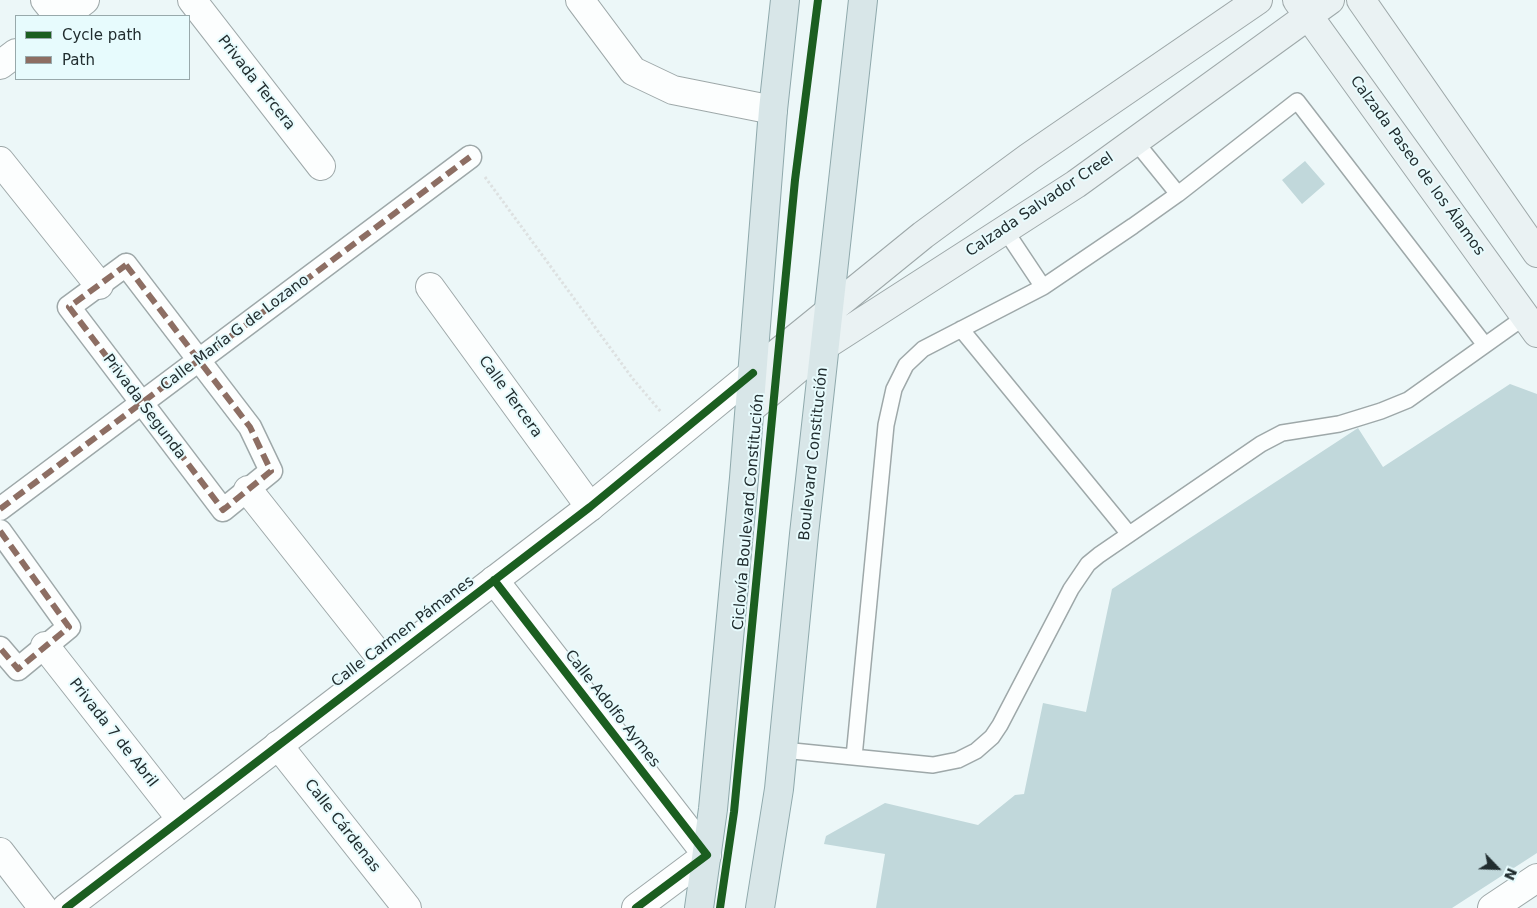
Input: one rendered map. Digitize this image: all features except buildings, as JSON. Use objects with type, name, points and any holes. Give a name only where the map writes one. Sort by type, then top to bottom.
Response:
[{"type":"main road","points":[[699,908],[713,809],[750,409],[773,110],[785,0]]},
{"type":"main road","name":"Boulevard Constitución","points":[[760,908],[779,789],[804,534],[863,0]]},
{"type":"main road","points":[[753,373],[923,234],[1022,163],[1258,0]]},
{"type":"main road","name":"Calzada Salvador Creel","points":[[750,409],[826,345],[1076,184],[1135,141],[1303,8],[1330,0]]},
{"type":"main road","points":[[1360,0],[1537,253]]},
{"type":"main road","name":"Calzada Paseo de los Álamos","points":[[1303,8],[1533,319]]},
{"type":"street","points":[[45,0],[57,15]]},
{"type":"street","points":[[65,15],[85,0]]},
{"type":"street","name":"Privada Tercera","points":[[192,0],[321,166]]},
{"type":"street","points":[[580,0],[633,71],[673,90],[773,110]]},
{"type":"street","points":[[0,65],[15,54]]},
{"type":"street","name":"Calle María G de Lozano","points":[[0,509],[470,157]]},
{"type":"street","points":[[0,161],[99,285]]},
{"type":"street","name":"Privada Segunda","points":[[126,265],[199,360],[250,427],[271,471],[222,510],[69,308],[126,265]]},
{"type":"street","name":"Calle Tercera","points":[[430,287],[590,507]]},
{"type":"street","name":"Calle Carmen Pámanes","points":[[66,908],[590,507],[753,373]]},
{"type":"street","points":[[248,490],[385,663]]},
{"type":"street","points":[[0,531],[69,627],[18,669],[0,648]]},
{"type":"street","name":"Calle Adolfo Aymes","points":[[494,580],[707,855]]},
{"type":"street","name":"Privada 7 de Abril","points":[[45,646],[181,819]]},
{"type":"street","name":"Calle Cárdenas","points":[[278,745],[406,908]]},
{"type":"street","points":[[0,852],[43,908]]},
{"type":"street","points":[[636,908],[707,855]]},
{"type":"street","points":[[1492,908],[1537,878]]},
{"type":"lane","points":[[854,757],[885,434],[894,389],[903,370],[914,357],[935,342],[1043,287],[1178,194],[1296,101],[1485,345]]},
{"type":"lane","points":[[1135,141],[1178,194]]},
{"type":"lane","points":[[1005,230],[1043,287]]},
{"type":"lane","points":[[783,750],[933,765],[964,758],[984,745],[992,737],[1007,713],[1079,575],[1088,564],[1260,444],[1282,433],[1339,424],[1395,406],[1424,389],[1485,345],[1533,319]]},
{"type":"lane","points":[[960,329],[1129,534]]},
{"type":"path","points":[[470,157],[633,379],[680,434]]},
{"type":"marked path","points":[[0,509],[470,157]]},
{"type":"marked path","points":[[126,265],[250,427],[271,471],[223,510],[69,307],[126,265]]},
{"type":"marked path","points":[[0,531],[69,627],[18,669],[0,648]]},
{"type":"cycle path","name":"Ciclovía Boulevard Constitución","points":[[720,908],[734,812],[795,180],[818,0]]},
{"type":"cycle path","points":[[66,908],[590,507],[753,373]]},
{"type":"cycle path","points":[[494,580],[707,855],[636,908]]}]
